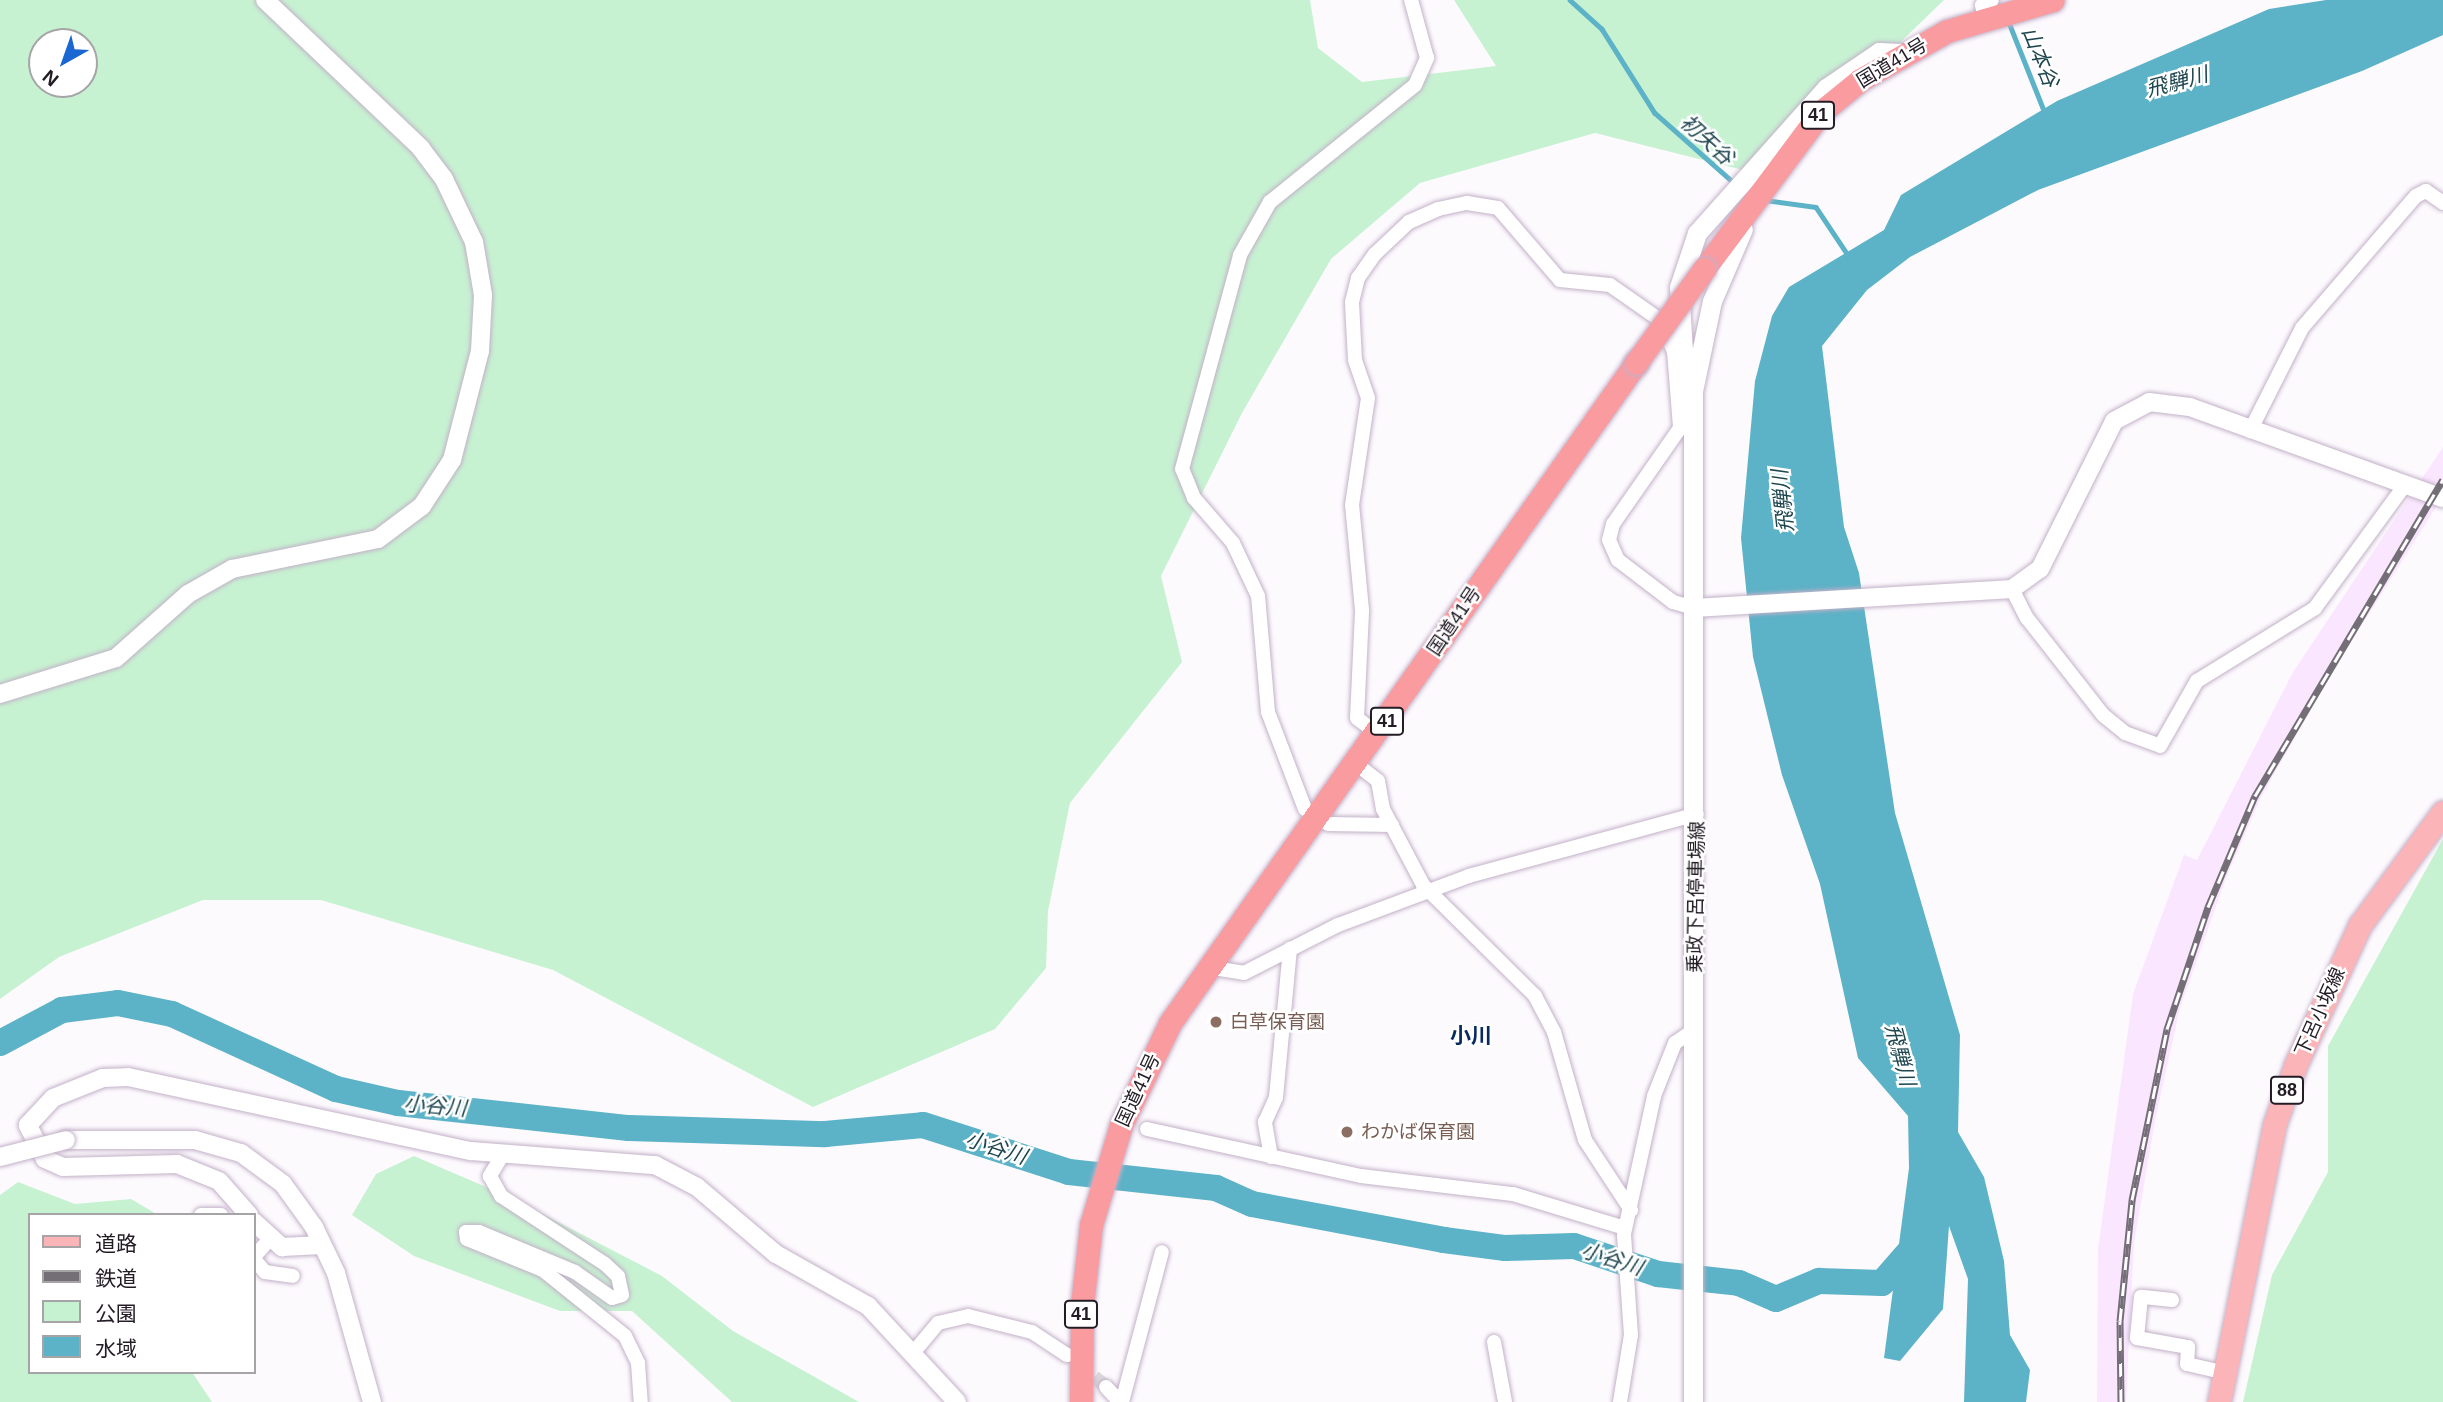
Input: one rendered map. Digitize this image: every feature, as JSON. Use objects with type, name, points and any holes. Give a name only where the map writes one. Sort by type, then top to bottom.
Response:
[{"type":"highway","name":"国道41号","points":[[1081,1402],[1082,1305],[1091,1226],[1103,1175],[1142,1080],[1207,967],[1378,734],[1636,363],[1821,112],[1899,53],[1988,9],[2053,0]]},
{"type":"main road","points":[[1693,391],[1684,366],[1679,287],[1697,233],[1826,88],[1879,52],[1899,53]]},
{"type":"main road","points":[[1693,391],[1712,301],[1756,197]]},
{"type":"main road","name":"乗政下呂停車場線","points":[[1693,391],[1697,814],[1693,1402]]},
{"type":"main road","name":"下呂小坂線","points":[[2219,1402],[2274,1126],[2296,1064],[2360,925],[2443,812]]},
{"type":"street","points":[[0,695],[116,658],[188,594],[232,569],[378,539],[422,506],[452,460],[481,351],[484,295],[474,242],[444,179],[421,148],[265,0]]},
{"type":"street","points":[[1305,808],[1268,712],[1258,596],[1233,543],[1194,498],[1182,469],[1240,255],[1270,202],[1415,86],[1427,58],[1411,0]]},
{"type":"street","points":[[2250,431],[2302,328],[2416,196],[2426,191],[2441,197]]},
{"type":"street","points":[[1378,734],[1357,718],[1362,621],[1352,505],[1368,398],[1355,360],[1352,302],[1358,278],[1376,254],[1409,222],[1438,209],[1467,203],[1498,208],[1560,280],[1610,285],[1660,320],[1674,351],[1680,428],[1613,524],[1609,540],[1618,560],[1672,602],[1694,608],[1902,598],[2012,589],[2040,569],[2101,440],[2128,408],[2172,402],[2443,499]]},
{"type":"street","points":[[2012,589],[2027,618],[2103,715],[2125,733],[2160,746],[2197,681],[2315,608],[2404,485]]},
{"type":"street","points":[[1355,763],[1378,781],[1392,825],[1433,894],[1535,996],[1554,1032],[1584,1140],[1631,1210]]},
{"type":"street","points":[[1207,967],[1244,973],[1359,916],[1433,894],[1562,847],[1697,814]]},
{"type":"street","points":[[1328,824],[1392,825]]},
{"type":"street","points":[[1271,1157],[1265,1122],[1276,1097],[1290,949]]},
{"type":"street","points":[[1620,1402],[1629,1300],[1625,1231],[1654,1096],[1675,1042],[1694,1030]]},
{"type":"street","points":[[247,1213],[219,1181],[190,1167],[62,1167],[45,1159],[28,1125],[53,1098],[103,1078],[128,1077],[503,1154],[655,1165],[678,1175],[776,1254],[868,1306],[957,1402]]},
{"type":"street","points":[[1147,1129],[1361,1176],[1513,1194],[1625,1231]]},
{"type":"street","points":[[0,1157],[66,1140],[195,1140],[241,1153],[283,1184],[322,1245],[372,1402]]},
{"type":"street","points":[[503,1154],[490,1176],[501,1196],[605,1264],[618,1276],[622,1295],[612,1298],[575,1272],[479,1232],[466,1232],[467,1239],[544,1270],[625,1336],[638,1363],[641,1402]]},
{"type":"street","points":[[256,1224],[269,1240],[282,1247],[322,1245]]},
{"type":"street","points":[[256,1256],[269,1240]]},
{"type":"street","points":[[1106,1387],[1121,1402],[1162,1252]]},
{"type":"street","points":[[256,1261],[265,1272],[293,1276]]},
{"type":"street","points":[[2172,1300],[2141,1297],[2137,1338],[2188,1347],[2187,1364],[2225,1373]]},
{"type":"street","points":[[913,1353],[938,1323],[968,1315],[1032,1332],[1067,1355]]},
{"type":"street","points":[[1494,1342],[1504,1402]]},
{"type":"shaded area","points":[[2443,447],[2443,496],[2331,674],[2261,797],[2226,878],[2180,1008],[2155,1121],[2134,1243],[2126,1402],[2097,1402],[2098,1249],[2133,994],[2184,855],[2197,860],[2293,672]]},
{"type":"green space","points":[[0,0],[1310,0],[1318,48],[1362,82],[1496,66],[1454,0],[1944,0],[1763,175],[1595,133],[1420,183],[1331,259],[1242,413],[1161,576],[1182,662],[1070,803],[1048,911],[1046,968],[995,1029],[813,1107],[553,970],[321,900],[203,900],[59,957],[0,999]]},
{"type":"green space","points":[[2443,839],[2443,1402],[2243,1402],[2272,1275],[2328,1172],[2328,1046]]},
{"type":"green space","points":[[414,1156],[514,1199],[662,1276],[733,1331],[859,1402],[732,1402],[632,1311],[560,1311],[414,1256],[352,1215],[376,1174]]},
{"type":"green space","points":[[18,1182],[75,1204],[131,1199],[155,1213],[28,1213],[28,1374],[193,1374],[212,1402],[0,1402],[0,1195]]},
{"type":"water","name":"飛騨川","points":[[2326,0],[2443,0],[2443,35],[2362,71],[2038,190],[1910,257],[1867,290],[1822,346],[1844,527],[1859,573],[1895,813],[1960,1035],[1958,1132],[1984,1177],[2004,1261],[2010,1335],[2030,1370],[2026,1402],[1964,1402],[1968,1279],[1949,1226],[1943,1309],[1900,1361],[1884,1358],[1909,1168],[1908,1116],[1858,1058],[1820,884],[1782,775],[1753,657],[1741,538],[1755,381],[1772,316],[1789,287],[1884,230],[1901,195],[2057,101],[2269,9]]},
{"type":"waterway","name":"初矢谷","points":[[1570,0],[1602,29],[1655,113],[1733,182]]},
{"type":"waterway","name":"山本谷","points":[[2008,20],[2045,113]]},
{"type":"waterway","name":"初矢谷","points":[[1765,200],[1816,207],[1850,258]]},
{"type":"waterway","name":"小谷川","points":[[0,1043],[62,1010],[118,1003],[172,1014],[336,1089],[398,1103],[629,1128],[825,1134],[923,1125],[1069,1172],[1216,1188],[1252,1204],[1444,1240],[1505,1248],[1574,1246],[1658,1274],[1739,1283],[1776,1299],[1819,1281],[1882,1283],[1916,1244]]},
{"type":"tunnel","points":[[1078,1364],[1106,1387]]},
{"type":"railway","points":[[2121,1402],[2120,1321],[2132,1200],[2167,1029],[2208,907],[2255,796],[2443,480]]},
{"type":"place","name":"白草保育園","points":[[1216,1022]]},
{"type":"place","name":"わかば保育園","points":[[1347,1132]]},
{"type":"district","name":"小川","points":[[1471,1036]]}]
